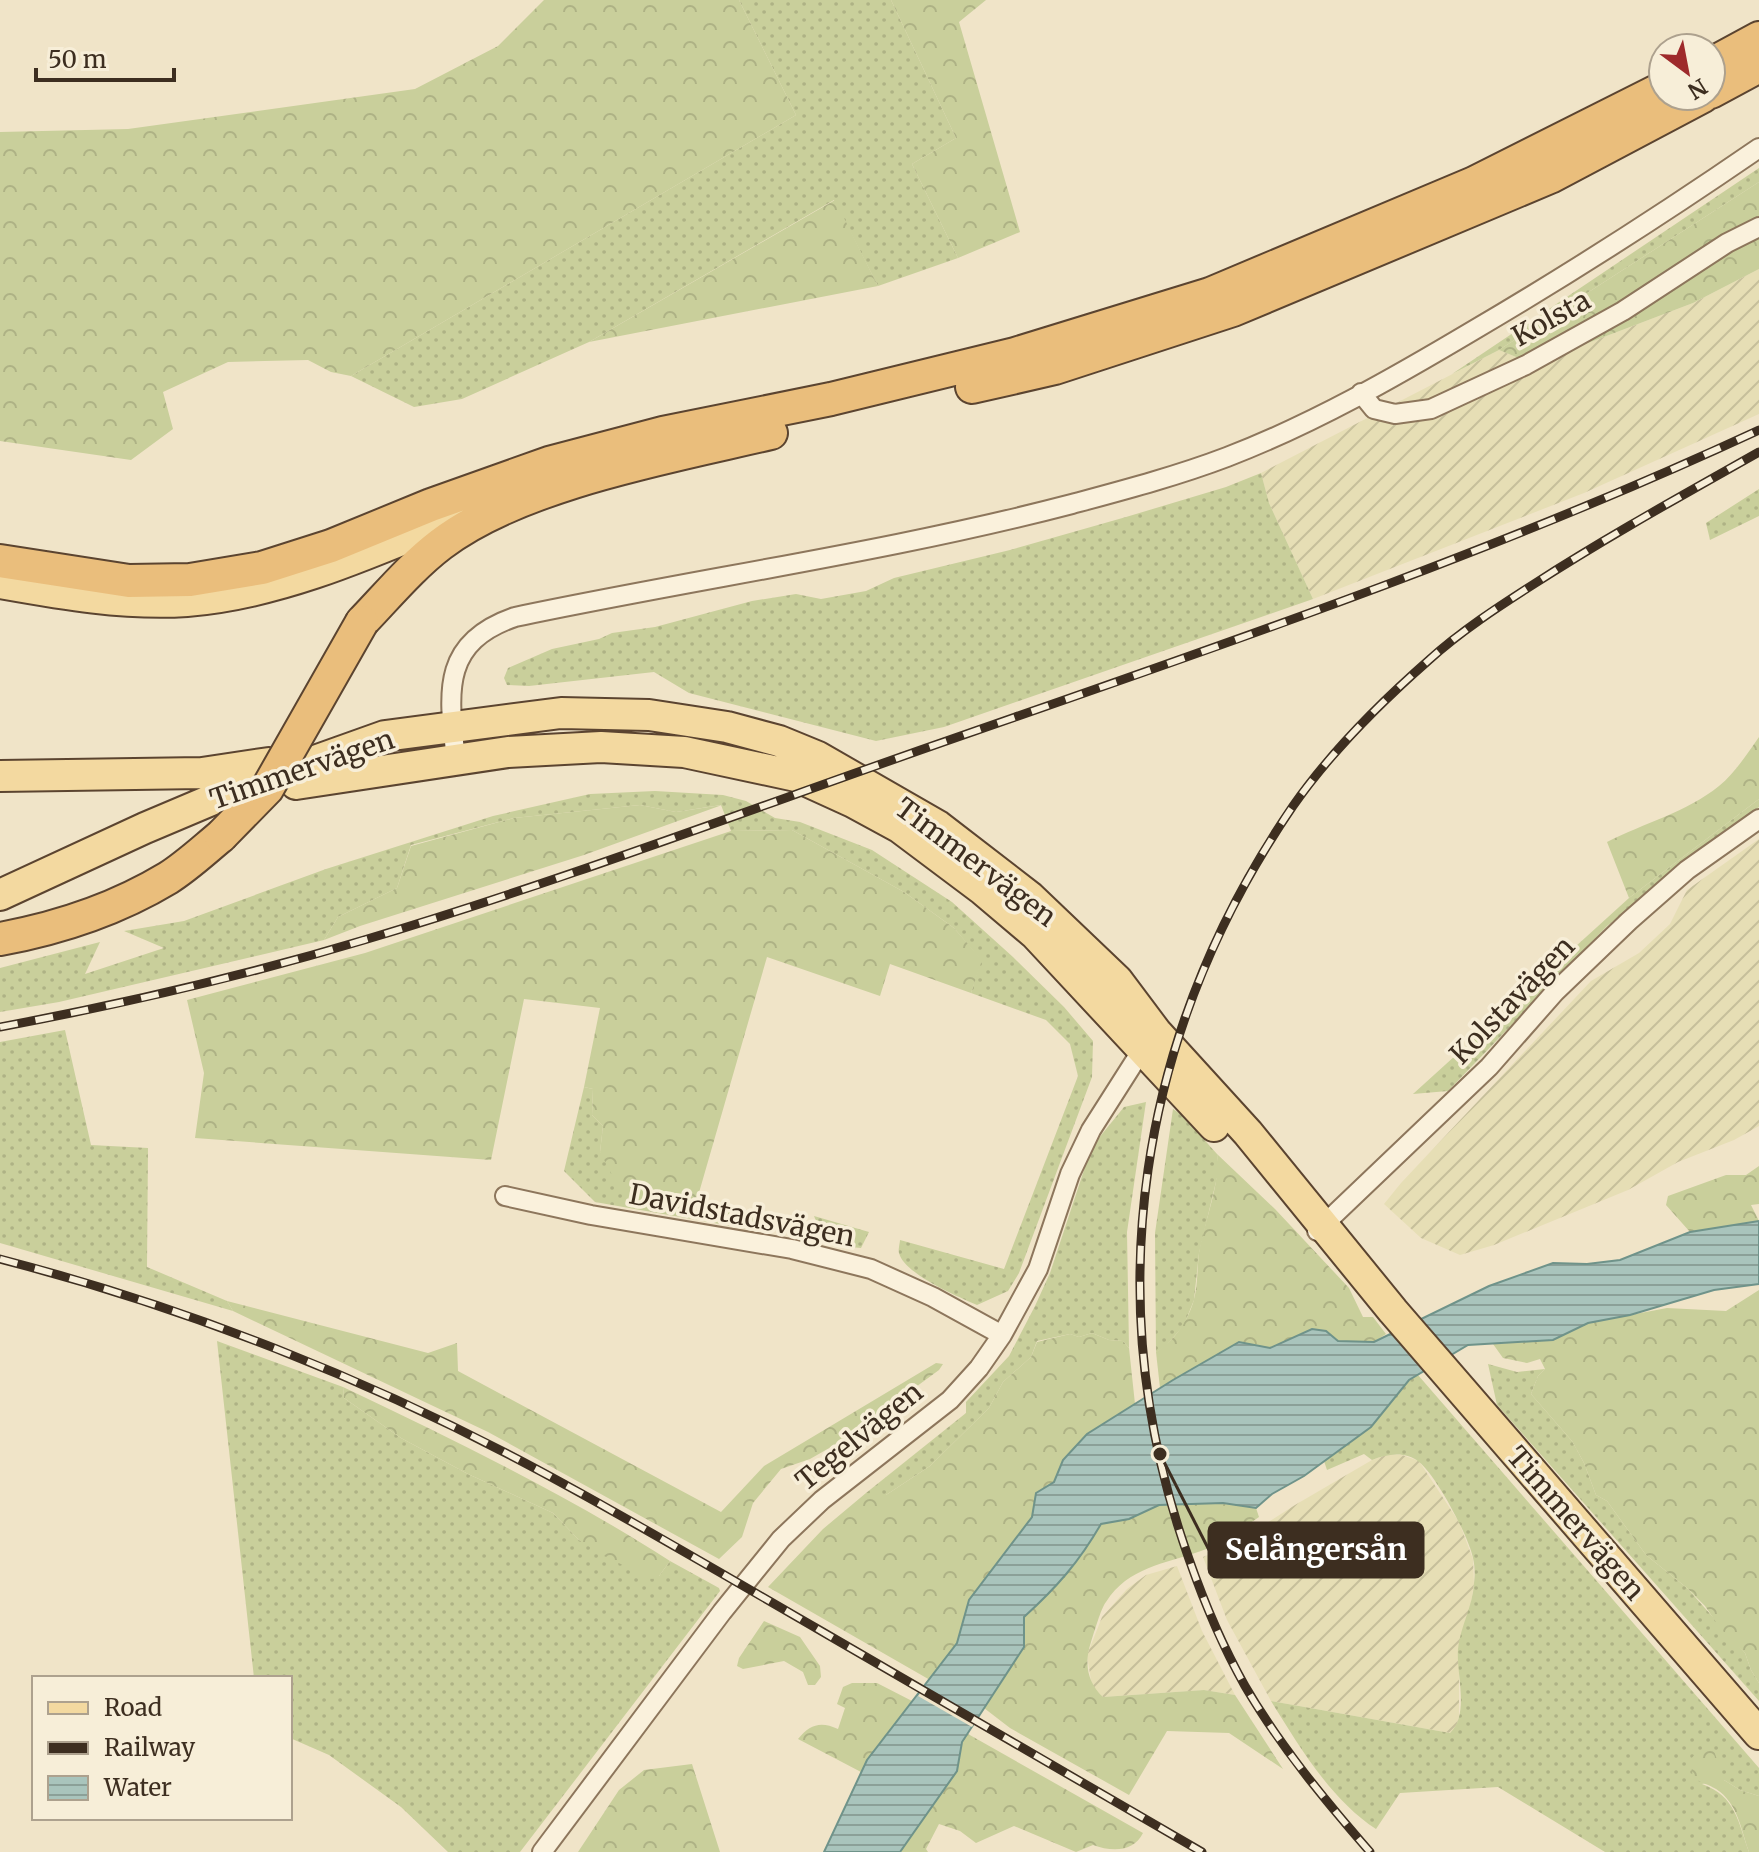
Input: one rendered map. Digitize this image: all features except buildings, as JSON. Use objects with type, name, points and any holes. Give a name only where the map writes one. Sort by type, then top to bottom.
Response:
[{"type":"highway","points":[[1727,55],[1759,38]]},
{"type":"highway","points":[[1727,83],[1759,66]]},
{"type":"highway","points":[[0,561],[129,581],[190,580],[262,568],[331,546],[431,505],[549,463],[663,433],[831,399],[1015,354],[1210,294],[1474,183],[1647,96]]},
{"type":"highway","points":[[0,939],[48,931],[115,907],[170,877],[221,836],[267,789],[362,622],[442,543],[492,514],[557,487],[672,456],[1055,368],[1233,310],[1550,177],[1673,112]]},
{"type":"main road","points":[[0,583],[127,601],[189,601],[247,591],[328,568],[525,489],[652,454],[672,456]]},
{"type":"main road","name":"Timmervägen","points":[[0,895],[242,787],[385,736],[561,713],[649,715],[727,727],[779,741],[818,757],[938,826],[1030,897],[1117,980],[1149,1040]]},
{"type":"main road","points":[[0,776],[202,773],[265,764],[385,736]]},
{"type":"main road","name":"Timmervägen","points":[[0,910],[221,809],[306,780],[549,748],[635,747],[684,752],[796,776],[853,802],[932,849],[1035,934],[1248,1133],[1320,1228],[1759,1734]]},
{"type":"street","points":[[456,760],[450,688],[457,666],[470,645],[495,624],[658,587],[897,545],[1011,520],[1227,457],[1428,357],[1605,251],[1759,148]]},
{"type":"street","name":"Kolsta","points":[[1361,393],[1374,409],[1395,414],[1431,409],[1526,365],[1623,311],[1727,243],[1759,227]]},
{"type":"street","name":"Kolstavägen","points":[[1320,1228],[1489,1067],[1555,992],[1629,921],[1687,870],[1759,819]]},
{"type":"street","name":"Tegelvägen","points":[[542,1852],[722,1612],[781,1539],[831,1493],[950,1400],[979,1368],[1002,1335],[1038,1269],[1070,1174],[1110,1097],[1149,1040]]},
{"type":"street","name":"Davidstadsvägen","points":[[505,1196],[591,1215],[792,1249],[871,1269],[933,1297],[1002,1335]]},
{"type":"shaded area","points":[[1759,269],[1759,414],[1584,493],[1313,599],[1269,503],[1261,473],[1499,350],[1533,364],[1693,303]]},
{"type":"shaded area","points":[[1759,839],[1759,1126],[1734,1140],[1678,1162],[1628,1190],[1494,1245],[1460,1255],[1421,1238],[1384,1204],[1591,981],[1639,953],[1670,924],[1687,890]]},
{"type":"shaded area","points":[[1386,1455],[1402,1455],[1419,1461],[1459,1522],[1473,1559],[1474,1584],[1469,1616],[1459,1644],[1459,1717],[1450,1733],[1271,1701],[1227,1620],[1203,1557],[1237,1542],[1372,1460]]},
{"type":"shaded area","points":[[1177,1566],[1202,1631],[1235,1695],[1204,1690],[1103,1697],[1092,1687],[1087,1655],[1102,1617],[1127,1589],[1146,1575]]},
{"type":"green space","points":[[544,0],[739,0],[796,115],[351,376],[331,372],[308,360],[228,362],[163,392],[173,429],[131,460],[0,441],[0,132],[128,129],[415,89],[498,46]]},
{"type":"green space","points":[[739,0],[891,0],[956,138],[912,164],[958,258],[878,286],[834,200],[589,342],[462,399],[414,407],[351,376],[796,115]]},
{"type":"green space","points":[[891,0],[986,0],[959,22],[1020,232],[958,258],[912,164],[956,138]]},
{"type":"green space","points":[[1759,168],[1759,182],[1499,350],[1452,374]]},
{"type":"green space","points":[[1759,182],[1759,269],[1693,303],[1533,364],[1499,350]]},
{"type":"green space","points":[[835,200],[878,286],[589,342]]},
{"type":"green space","points":[[1261,473],[1269,503],[1313,599],[944,727],[876,741],[689,693],[654,672],[529,686],[507,685],[504,678],[508,668],[552,649],[599,639],[612,633],[655,627],[752,601],[796,594],[821,599],[866,591],[894,578],[1010,550],[1126,517],[1226,487]]},
{"type":"green space","points":[[1759,489],[1759,516],[1710,540],[1706,523]]},
{"type":"green space","points":[[1759,737],[1759,799],[1629,898],[1607,842],[1707,795],[1730,775]]},
{"type":"green space","points":[[655,791],[723,795],[746,801],[775,818],[800,822],[872,850],[952,902],[1064,1007],[1093,1041],[1092,1077],[1019,1273],[1008,1291],[977,1305],[933,1284],[911,1269],[899,1253],[900,1240],[1004,1269],[1078,1076],[1070,1044],[1046,1020],[971,993],[981,960],[954,928],[904,892],[792,830],[731,831],[721,805],[676,812],[640,805],[514,818],[411,845],[397,888],[338,917],[324,940],[59,1002],[0,1012],[0,968],[100,942],[85,974],[164,948],[124,931],[184,921],[326,869],[493,816],[590,794]]},
{"type":"green space","points":[[1759,799],[1759,807],[1607,926],[1448,1091],[1413,1094],[1629,898]]},
{"type":"green space","points":[[640,805],[676,812],[722,805],[584,855],[324,940],[338,917],[397,888],[411,846],[514,818]]},
{"type":"green space","points":[[792,830],[904,892],[954,928],[982,960],[971,993],[890,964],[880,996],[767,957],[694,1210],[622,1194],[600,1152],[603,1126],[592,1115],[593,1089],[584,1087],[600,1008],[524,999],[491,1160],[195,1138],[204,1073],[187,1000],[365,953],[731,831]]},
{"type":"green space","points":[[65,1030],[91,1145],[148,1148],[147,1267],[227,1301],[233,1311],[0,1243],[0,1042]]},
{"type":"green space","points":[[584,1087],[593,1089],[592,1115],[603,1126],[600,1152],[694,1210],[731,1210],[775,1222],[772,1230],[765,1232],[595,1202],[564,1171]]},
{"type":"green space","points":[[1146,1102],[1127,1232],[1129,1348],[1123,1341],[1109,1340],[1092,1333],[1037,1341],[1031,1357],[1003,1382],[989,1408],[930,1466],[886,1495],[866,1493],[966,1413],[966,1402],[1009,1356],[1050,1273],[1087,1161],[1098,1139],[1124,1107]]},
{"type":"green space","points":[[1173,1109],[1217,1154],[1219,1169],[1199,1253],[1194,1300],[1184,1325],[1165,1347],[1156,1352],[1155,1233]]},
{"type":"green space","points":[[1217,1154],[1275,1209],[1349,1288],[1363,1317],[1373,1317],[1386,1334],[1374,1342],[1338,1341],[1326,1331],[1312,1329],[1270,1348],[1239,1342],[1160,1388],[1156,1352],[1179,1330],[1193,1303],[1199,1253],[1217,1177]]},
{"type":"green space","points":[[1759,1166],[1759,1204],[1751,1205],[1759,1221],[1690,1232],[1666,1205],[1668,1196],[1726,1175],[1746,1175]]},
{"type":"green space","points":[[814,1216],[869,1232],[861,1248],[843,1246],[826,1238]]},
{"type":"green space","points":[[1759,1290],[1759,1683],[1745,1653],[1720,1628],[1705,1606],[1646,1555],[1607,1501],[1596,1495],[1572,1441],[1531,1394],[1538,1376],[1545,1369],[1540,1359],[1527,1363],[1503,1358],[1493,1344],[1552,1340],[1588,1323],[1667,1308],[1726,1311]]},
{"type":"green space","points":[[227,1301],[428,1353],[457,1343],[458,1371],[721,1512],[764,1466],[936,1363],[943,1364],[845,1439],[810,1459],[781,1469],[753,1503],[742,1537],[719,1559],[488,1432],[233,1311]]},
{"type":"green space","points":[[1092,1333],[1109,1340],[1123,1341],[1129,1348],[1135,1404],[1063,1460],[1054,1482],[1036,1493],[1032,1517],[969,1600],[957,1643],[930,1680],[768,1587],[823,1529],[866,1493],[886,1495],[930,1466],[989,1408],[1003,1382],[1031,1357],[1037,1342],[1070,1334],[1079,1337]]},
{"type":"green space","points":[[217,1341],[343,1387],[344,1398],[401,1438],[468,1474],[553,1513],[579,1540],[659,1576],[670,1561],[720,1591],[520,1852],[448,1852],[401,1807],[329,1755],[292,1739],[292,1676],[254,1676]]},
{"type":"green space","points":[[1488,1364],[1517,1372],[1545,1369],[1538,1376],[1531,1394],[1572,1441],[1596,1495],[1607,1501],[1646,1555],[1687,1588],[1745,1653],[1759,1683],[1759,1701],[1497,1405]]},
{"type":"green space","points":[[1418,1375],[1759,1768],[1759,1796],[1740,1790],[1724,1780],[1702,1784],[1722,1795],[1729,1803],[1749,1852],[1605,1852],[1498,1787],[1400,1793],[1376,1829],[1330,1788],[1305,1754],[1271,1701],[1450,1733],[1459,1715],[1458,1649],[1473,1592],[1475,1571],[1470,1548],[1451,1507],[1426,1469],[1408,1456],[1390,1455],[1372,1460],[1364,1454],[1327,1470],[1324,1461],[1371,1427],[1409,1380]]},
{"type":"green space","points":[[343,1387],[550,1490],[670,1561],[659,1576],[652,1579],[604,1556],[579,1540],[553,1513],[468,1474],[401,1438],[344,1398]]},
{"type":"green space","points":[[1223,1503],[1256,1508],[1259,1517],[1217,1544],[1148,1568],[1115,1590],[1102,1610],[1089,1650],[1088,1672],[1093,1685],[1103,1697],[1204,1690],[1235,1695],[1283,1769],[1229,1733],[1167,1731],[1129,1795],[1010,1728],[984,1708],[1024,1647],[1024,1617],[1067,1574],[1101,1524],[1129,1519],[1159,1505]]},
{"type":"green space","points":[[764,1621],[800,1637],[820,1666],[821,1677],[815,1685],[808,1685],[803,1672],[784,1661],[743,1669],[737,1666],[739,1658]]},
{"type":"green space","points":[[852,1683],[877,1683],[914,1702],[867,1760],[861,1772],[798,1739],[816,1725],[838,1729],[845,1708],[837,1704],[843,1687]]},
{"type":"green space","points":[[968,1734],[1143,1833],[1134,1844],[1122,1849],[1093,1845],[1076,1852],[1014,1826],[976,1843],[960,1831],[939,1824],[926,1849],[928,1852],[900,1852],[957,1771],[962,1742]]},
{"type":"green space","points":[[1713,1748],[1724,1780],[1740,1790],[1759,1796],[1759,1852],[1749,1852],[1738,1818],[1723,1795],[1693,1777],[1690,1760],[1698,1751]]},
{"type":"green space","points":[[692,1764],[720,1852],[578,1852],[619,1790],[644,1770]]},
{"type":"water","points":[[1759,1221],[1759,1284],[1714,1290],[1630,1315],[1588,1323],[1553,1340],[1468,1345],[1409,1380],[1371,1427],[1256,1508],[1223,1503],[1159,1505],[1129,1519],[1101,1524],[1067,1574],[1024,1617],[1024,1647],[962,1742],[957,1771],[900,1852],[824,1852],[867,1760],[957,1643],[969,1600],[1032,1517],[1036,1493],[1054,1482],[1063,1460],[1087,1434],[1239,1342],[1270,1348],[1312,1329],[1326,1331],[1338,1341],[1374,1342],[1489,1286],[1553,1263],[1587,1264],[1620,1260],[1690,1232]]},
{"type":"pier","points":[[923,1689],[977,1719],[972,1727],[918,1696]]},
{"type":"railway","points":[[0,1027],[138,999],[274,966],[571,874],[1340,602],[1551,520],[1759,430]]},
{"type":"railway","points":[[1370,1852],[1288,1751],[1237,1671],[1189,1559],[1160,1461],[1144,1364],[1140,1266],[1148,1170],[1167,1075],[1198,983],[1240,893],[1293,806],[1356,729],[1441,649],[1493,611],[1645,516],[1759,452]]},
{"type":"railway","points":[[0,1259],[70,1278],[208,1323],[344,1377],[476,1438],[644,1529],[1202,1852]]},
{"type":"place","name":"Selångersån","points":[[1160,1454]]}]
